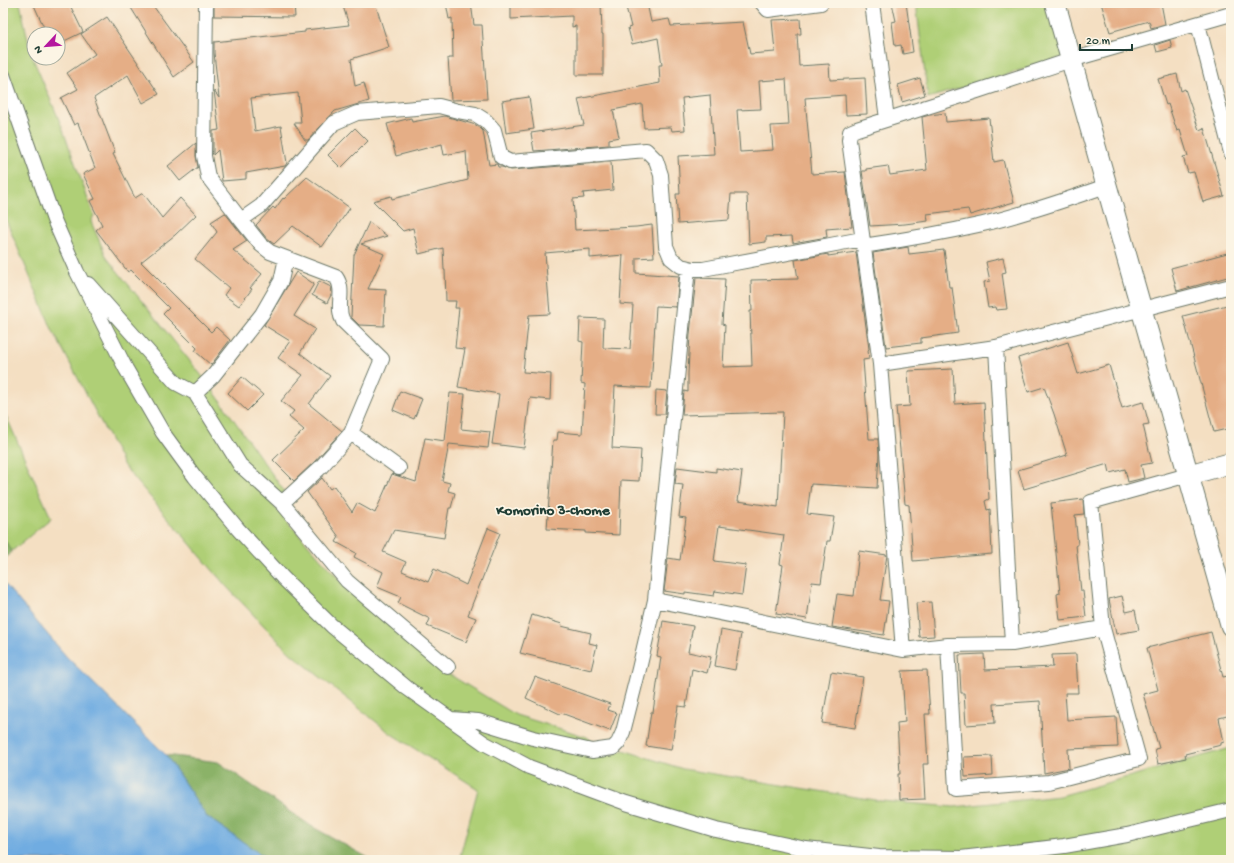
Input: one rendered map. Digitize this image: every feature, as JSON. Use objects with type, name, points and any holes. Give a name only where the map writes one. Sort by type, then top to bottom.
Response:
[{"type":"street","points":[[206,3],[204,156],[208,177],[261,245],[270,252],[336,277],[341,284],[340,316],[343,321],[382,359],[351,433],[321,467],[282,503]]},
{"type":"street","points":[[762,3],[768,10],[821,3]]},
{"type":"street","points":[[872,3],[887,119]]},
{"type":"street","points":[[1055,3],[1188,475],[1225,582],[1231,626]]},
{"type":"street","points":[[903,650],[880,364],[862,243],[849,140],[850,132],[1071,60],[1231,14]]},
{"type":"street","points":[[1198,24],[1231,153]]},
{"type":"street","points":[[3,75],[54,220],[77,272],[126,369],[163,433],[195,477],[233,523],[283,578],[332,626],[407,688],[484,743],[529,767],[626,803],[716,830],[806,849],[879,857],[961,858],[1064,846],[1126,835],[1231,810]]},
{"type":"street","points":[[241,220],[261,206],[334,122],[357,113],[439,106],[475,114],[486,121],[494,130],[501,157],[510,162],[646,150],[656,160],[661,175],[666,246],[671,258],[682,266],[693,269],[703,269],[862,243],[921,237],[985,223],[1045,207],[1106,186]]},
{"type":"street","points":[[195,393],[213,376],[262,314],[281,281],[286,258]]},
{"type":"street","points":[[450,719],[478,721],[533,738],[592,751],[613,748],[618,742],[623,732],[655,600],[688,268]]},
{"type":"street","points":[[77,272],[176,383],[195,393],[240,465],[282,503],[348,581],[448,667]]},
{"type":"street","points":[[880,364],[996,347],[1231,286]]},
{"type":"street","points":[[996,347],[1012,644]]},
{"type":"street","points":[[351,433],[399,468]]},
{"type":"street","points":[[948,645],[956,789],[1049,782],[1139,759],[1103,628],[1091,502],[1231,463]]},
{"type":"street","points":[[655,600],[903,650],[948,645],[1012,644],[1103,628]]},
{"type":"green space","points":[[3,3],[20,3],[26,31],[26,66],[36,66],[60,122],[94,215],[91,222],[107,258],[210,386],[284,491],[272,504],[344,585],[447,673],[516,715],[587,737],[609,756],[623,750],[683,769],[881,801],[954,807],[1060,796],[1231,748],[1231,860],[459,860],[478,789],[390,733],[289,652],[226,586],[124,466],[52,329],[3,213]]},
{"type":"green space","points":[[916,3],[1049,3],[1064,57],[928,98]]},
{"type":"green space","points":[[3,409],[51,518],[12,551],[3,538]]},
{"type":"green space","points":[[3,538],[12,551],[3,561]]},
{"type":"green space","points":[[166,755],[218,762],[311,826],[372,860],[269,860],[207,817]]},
{"type":"water","points":[[3,582],[66,656],[166,755],[207,817],[269,860],[3,860]]},
{"type":"building","points":[[33,3],[69,3],[83,32],[66,40],[66,26],[43,26]]},
{"type":"building","points":[[128,3],[151,3],[194,62],[174,77]]},
{"type":"building","points":[[214,3],[294,3],[295,17],[214,16]]},
{"type":"building","points":[[342,3],[375,3],[389,47],[351,59],[355,86],[364,83],[369,101],[335,111],[308,140],[305,140],[294,123],[301,123],[298,93],[251,98],[255,131],[281,126],[287,163],[285,166],[246,173],[246,179],[222,181],[218,150],[213,155],[213,131],[219,130],[214,91],[219,98],[214,42],[305,32],[305,30],[349,25]]},
{"type":"building","points":[[446,3],[471,3],[474,25],[482,25],[487,99],[451,100],[448,58],[453,58],[452,18],[449,19]]},
{"type":"building","points":[[511,3],[601,3],[603,75],[576,75],[576,26],[572,27],[572,16],[511,19]]},
{"type":"building","points":[[625,3],[647,3],[651,22],[669,19],[671,26],[743,22],[750,54],[775,52],[772,20],[800,19],[801,34],[797,34],[799,66],[829,64],[830,80],[865,78],[867,114],[846,115],[845,95],[805,98],[812,174],[845,172],[852,227],[826,229],[827,237],[793,243],[792,236],[766,237],[766,242],[749,244],[747,194],[731,194],[729,220],[678,224],[676,194],[680,194],[678,156],[714,154],[710,95],[682,98],[685,130],[672,131],[671,127],[644,128],[642,104],[613,110],[619,137],[609,139],[609,145],[534,151],[531,133],[584,125],[578,99],[660,83],[659,65],[662,65],[658,38],[632,44],[628,28],[631,27]],"holes":[[[786,79],[789,125],[771,126],[773,150],[740,152],[737,110],[761,109],[759,81]]]},
{"type":"building","points":[[892,3],[906,3],[913,52],[903,54],[901,45],[895,46],[892,22],[896,21]]},
{"type":"building","points":[[1101,3],[1161,3],[1165,24],[1151,28],[1149,21],[1110,32]]},
{"type":"building","points":[[107,17],[159,94],[143,103],[128,75],[94,98],[115,153],[113,154],[135,198],[143,193],[162,218],[180,198],[196,215],[175,235],[141,262],[211,332],[216,327],[230,340],[211,365],[195,351],[197,348],[163,314],[169,308],[131,270],[128,272],[96,230],[102,225],[90,201],[95,199],[83,174],[95,168],[78,123],[74,125],[61,98],[78,89],[67,73],[95,54],[81,34]]},
{"type":"building","points":[[1170,40],[1172,48],[1157,52],[1155,45]]},
{"type":"building","points":[[1177,74],[1181,91],[1185,89],[1199,130],[1204,128],[1224,196],[1203,202],[1194,172],[1188,173],[1183,157],[1188,156],[1180,130],[1177,131],[1168,104],[1166,105],[1158,79]]},
{"type":"building","points":[[920,78],[925,95],[902,102],[898,85]]},
{"type":"building","points":[[529,97],[534,129],[506,133],[502,101]]},
{"type":"building","points":[[945,113],[946,122],[989,118],[994,162],[1003,160],[1014,202],[970,215],[968,209],[927,214],[928,221],[870,226],[862,171],[866,171],[866,169],[888,166],[890,175],[927,170],[922,117]]},
{"type":"building","points":[[445,116],[476,125],[483,131],[489,165],[497,164],[498,167],[511,170],[611,162],[613,190],[583,193],[584,198],[573,199],[575,230],[652,225],[654,257],[636,258],[636,273],[679,276],[676,307],[656,306],[651,388],[615,386],[612,448],[641,450],[639,481],[621,480],[619,535],[586,533],[586,531],[547,529],[553,440],[557,440],[558,432],[582,434],[585,384],[581,383],[583,342],[579,341],[580,318],[604,319],[603,348],[630,349],[633,305],[620,304],[623,255],[590,258],[590,249],[545,253],[550,314],[529,315],[523,372],[551,374],[550,400],[530,398],[524,448],[492,444],[499,394],[458,387],[465,349],[455,348],[459,308],[455,308],[456,301],[446,301],[443,248],[419,254],[413,228],[403,231],[373,201],[391,196],[392,199],[468,180],[466,151],[444,155],[442,144],[396,156],[387,124],[411,118],[412,122]]},
{"type":"building","points":[[355,128],[368,141],[341,168],[328,155]]},
{"type":"building","points":[[196,143],[198,167],[180,181],[168,166]]},
{"type":"building","points":[[307,177],[350,208],[322,247],[293,226],[274,244],[267,239],[256,225],[273,207],[275,209],[283,198],[284,199]]},
{"type":"building","points":[[225,213],[247,241],[233,250],[262,274],[250,288],[252,289],[239,306],[224,295],[229,288],[195,259],[217,232],[211,222]]},
{"type":"building","points":[[369,222],[387,236],[361,244],[384,254],[368,289],[386,290],[384,326],[359,325],[351,317],[354,255]]},
{"type":"building","points":[[908,247],[909,254],[944,250],[949,287],[952,287],[958,333],[921,338],[921,343],[886,347],[873,253]]},
{"type":"building","points":[[856,252],[869,349],[869,359],[863,360],[869,439],[878,439],[879,454],[877,488],[811,484],[807,514],[834,517],[830,541],[827,541],[821,583],[812,582],[807,619],[776,614],[783,565],[780,564],[784,535],[719,526],[714,561],[746,565],[742,595],[715,591],[714,596],[664,591],[668,558],[680,560],[686,518],[679,517],[683,485],[675,484],[677,467],[716,472],[716,468],[742,472],[738,501],[778,507],[783,412],[682,415],[684,391],[688,392],[690,334],[696,278],[725,279],[722,324],[725,325],[723,367],[752,366],[750,311],[752,311],[751,280],[798,279],[795,260],[828,254],[828,256]]},
{"type":"building","points":[[1231,252],[1231,276],[1177,291],[1171,268]]},
{"type":"building","points":[[1003,258],[1006,272],[1002,273],[1007,309],[996,310],[995,307],[988,308],[984,282],[990,281],[986,262]]},
{"type":"building","points":[[296,272],[314,284],[294,316],[315,329],[300,353],[330,376],[309,404],[342,431],[315,461],[294,481],[273,460],[304,430],[289,417],[294,411],[281,401],[303,375],[278,358],[290,341],[264,325]]},
{"type":"building","points":[[319,281],[331,287],[332,293],[327,303],[312,295]]},
{"type":"building","points":[[1231,304],[1231,428],[1214,432],[1183,316]]},
{"type":"building","points":[[1068,342],[1078,374],[1109,365],[1122,408],[1143,402],[1149,424],[1143,425],[1152,463],[1141,465],[1144,478],[1128,482],[1125,469],[1110,473],[1108,464],[1024,489],[1018,470],[1067,455],[1044,387],[1028,392],[1018,358]]},
{"type":"building","points":[[953,369],[955,404],[984,402],[989,499],[985,501],[987,510],[990,509],[992,554],[913,561],[909,505],[905,504],[896,407],[910,406],[908,371]]},
{"type":"building","points":[[242,377],[263,395],[247,411],[228,393]]},
{"type":"building","points":[[656,390],[667,391],[665,414],[655,414]]},
{"type":"building","points":[[400,391],[422,399],[414,419],[393,410]]},
{"type":"building","points":[[450,393],[465,394],[461,429],[490,432],[488,448],[449,444],[442,481],[450,483],[448,491],[455,493],[451,508],[449,508],[444,538],[394,530],[383,552],[406,562],[402,571],[428,582],[434,569],[466,585],[488,528],[500,533],[468,615],[476,618],[466,642],[427,626],[430,619],[398,603],[401,597],[377,587],[383,572],[354,557],[356,553],[336,542],[339,537],[307,492],[322,478],[330,489],[334,486],[352,512],[357,503],[375,513],[392,474],[416,482],[425,438],[445,441]]},
{"type":"building","points":[[1083,499],[1084,514],[1075,515],[1078,545],[1076,545],[1081,591],[1083,591],[1086,617],[1060,620],[1057,594],[1060,593],[1051,503]]},
{"type":"building","points":[[859,551],[887,555],[880,600],[889,601],[884,635],[832,627],[837,594],[854,596]]},
{"type":"building","points":[[1122,596],[1126,612],[1135,610],[1139,630],[1116,634],[1109,599]]},
{"type":"building","points":[[931,602],[934,636],[919,637],[916,603]]},
{"type":"building","points":[[532,615],[562,624],[561,626],[591,633],[589,643],[597,645],[591,670],[520,653]]},
{"type":"building","points":[[663,621],[693,626],[688,652],[711,657],[707,673],[692,669],[686,707],[678,706],[671,750],[646,746],[651,712],[653,712],[661,657],[657,656]]},
{"type":"building","points":[[721,630],[741,634],[735,670],[715,666]]},
{"type":"building","points":[[1211,632],[1223,677],[1228,676],[1231,689],[1231,715],[1219,718],[1224,742],[1221,743],[1221,745],[1185,754],[1186,758],[1158,764],[1155,749],[1159,748],[1143,694],[1158,690],[1147,648]]},
{"type":"building","points":[[984,654],[985,670],[1053,667],[1052,655],[1076,654],[1078,693],[1065,693],[1067,720],[1116,717],[1118,747],[1068,749],[1069,768],[1044,773],[1040,701],[994,704],[995,723],[966,725],[964,693],[961,693],[959,655]]},
{"type":"building","points":[[927,670],[930,714],[925,714],[928,764],[923,764],[925,799],[899,800],[898,774],[900,774],[897,723],[905,722],[902,671]]},
{"type":"building","points":[[831,672],[863,677],[855,728],[822,723]]},
{"type":"building","points":[[535,677],[610,704],[608,710],[617,713],[610,731],[561,713],[560,714],[526,698]]},
{"type":"building","points":[[992,756],[993,775],[965,777],[964,757]]},
{"type":"district","name":"Komorino 3-chome","points":[[553,511]]}]
